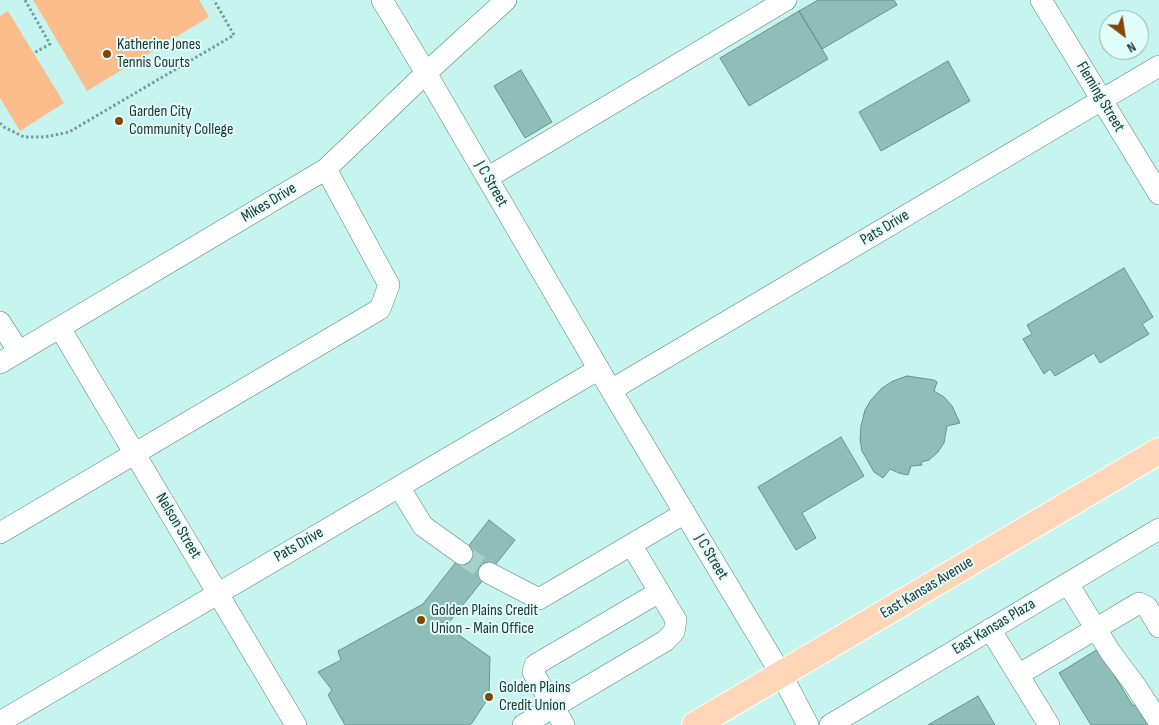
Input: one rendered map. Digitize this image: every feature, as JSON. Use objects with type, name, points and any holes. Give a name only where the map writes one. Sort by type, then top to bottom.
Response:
[{"type":"main road","name":"East Kansas Avenue","points":[[695,725],[1159,451]]},
{"type":"street","name":"J C Street","points":[[382,0],[611,390],[782,674],[808,725]]},
{"type":"street","name":"Mikes Drive","points":[[0,363],[326,170],[426,73],[506,0]]},
{"type":"street","points":[[487,178],[786,0]]},
{"type":"street","name":"Fleming Street","points":[[1042,0],[1159,194]]},
{"type":"street","name":"Pats Drive","points":[[611,390],[1159,66]]},
{"type":"street","points":[[0,533],[380,309],[389,285],[326,170]]},
{"type":"street","points":[[0,322],[19,352]]},
{"type":"street","name":"Nelson Street","points":[[60,328],[296,725]]},
{"type":"street","name":"Pats Drive","points":[[0,722],[599,369]]},
{"type":"street","points":[[399,487],[423,526],[462,554]]},
{"type":"street","points":[[489,573],[539,599],[632,546],[685,513]]},
{"type":"street","name":"East Kansas Plaza","points":[[830,725],[1159,529]]},
{"type":"street","points":[[522,725],[665,641],[674,632],[676,620],[632,546]]},
{"type":"street","points":[[1068,584],[1111,653],[1159,722]]},
{"type":"street","points":[[564,725],[534,672],[535,665],[659,592]]},
{"type":"street","points":[[1018,675],[1139,603],[1147,607],[1159,627]]},
{"type":"street","points":[[990,630],[1049,725]]},
{"type":"path","points":[[25,0],[50,44],[34,53]]},
{"type":"path","points":[[0,123],[24,137],[45,137],[70,132],[234,35],[214,0]]},
{"type":"shaded area","name":"Katherine Jones Tennis Courts","points":[[33,0],[199,0],[209,17],[87,91]]},
{"type":"shaded area","points":[[8,11],[64,103],[20,131],[0,98],[0,16]]},
{"type":"building","points":[[818,0],[894,0],[897,5],[822,49],[799,11]]},
{"type":"building","points":[[799,11],[828,59],[749,106],[720,58]]},
{"type":"building","points":[[948,61],[970,101],[881,151],[859,112]]},
{"type":"building","points":[[521,70],[552,122],[525,138],[494,86]]},
{"type":"building","points":[[1124,268],[1153,317],[1142,324],[1149,334],[1100,363],[1094,353],[1055,376],[1050,369],[1044,374],[1023,339],[1032,334],[1027,325]]},
{"type":"building","points":[[907,376],[937,382],[934,391],[944,397],[952,406],[960,423],[947,426],[944,443],[938,452],[929,460],[921,462],[922,465],[911,466],[908,475],[890,469],[883,478],[874,472],[862,451],[860,440],[861,426],[865,410],[882,388],[893,381]]},
{"type":"building","points":[[841,437],[864,476],[802,513],[816,538],[796,550],[758,487]]},
{"type":"building","name":"Golden Plains Credit Union - Main Office","points":[[489,520],[515,540],[446,626],[490,657],[489,697],[472,723],[469,725],[345,725],[328,695],[332,690],[318,672],[341,660],[338,651],[423,604]]},
{"type":"building","points":[[1098,649],[1133,706],[1135,704],[1148,725],[1091,725],[1059,673]]},
{"type":"building","points":[[978,696],[995,725],[928,725]]},
{"type":"tunnel","points":[[462,554],[489,573]]},
{"type":"place","name":"Katherine Jones Tennis Courts","points":[[107,54]]},
{"type":"place","name":"Garden City Community College","points":[[119,121]]},
{"type":"place","name":"Golden Plains Credit Union - Main Office","points":[[421,620]]},
{"type":"place","name":"Golden Plains Credit Union","points":[[489,697]]}]
